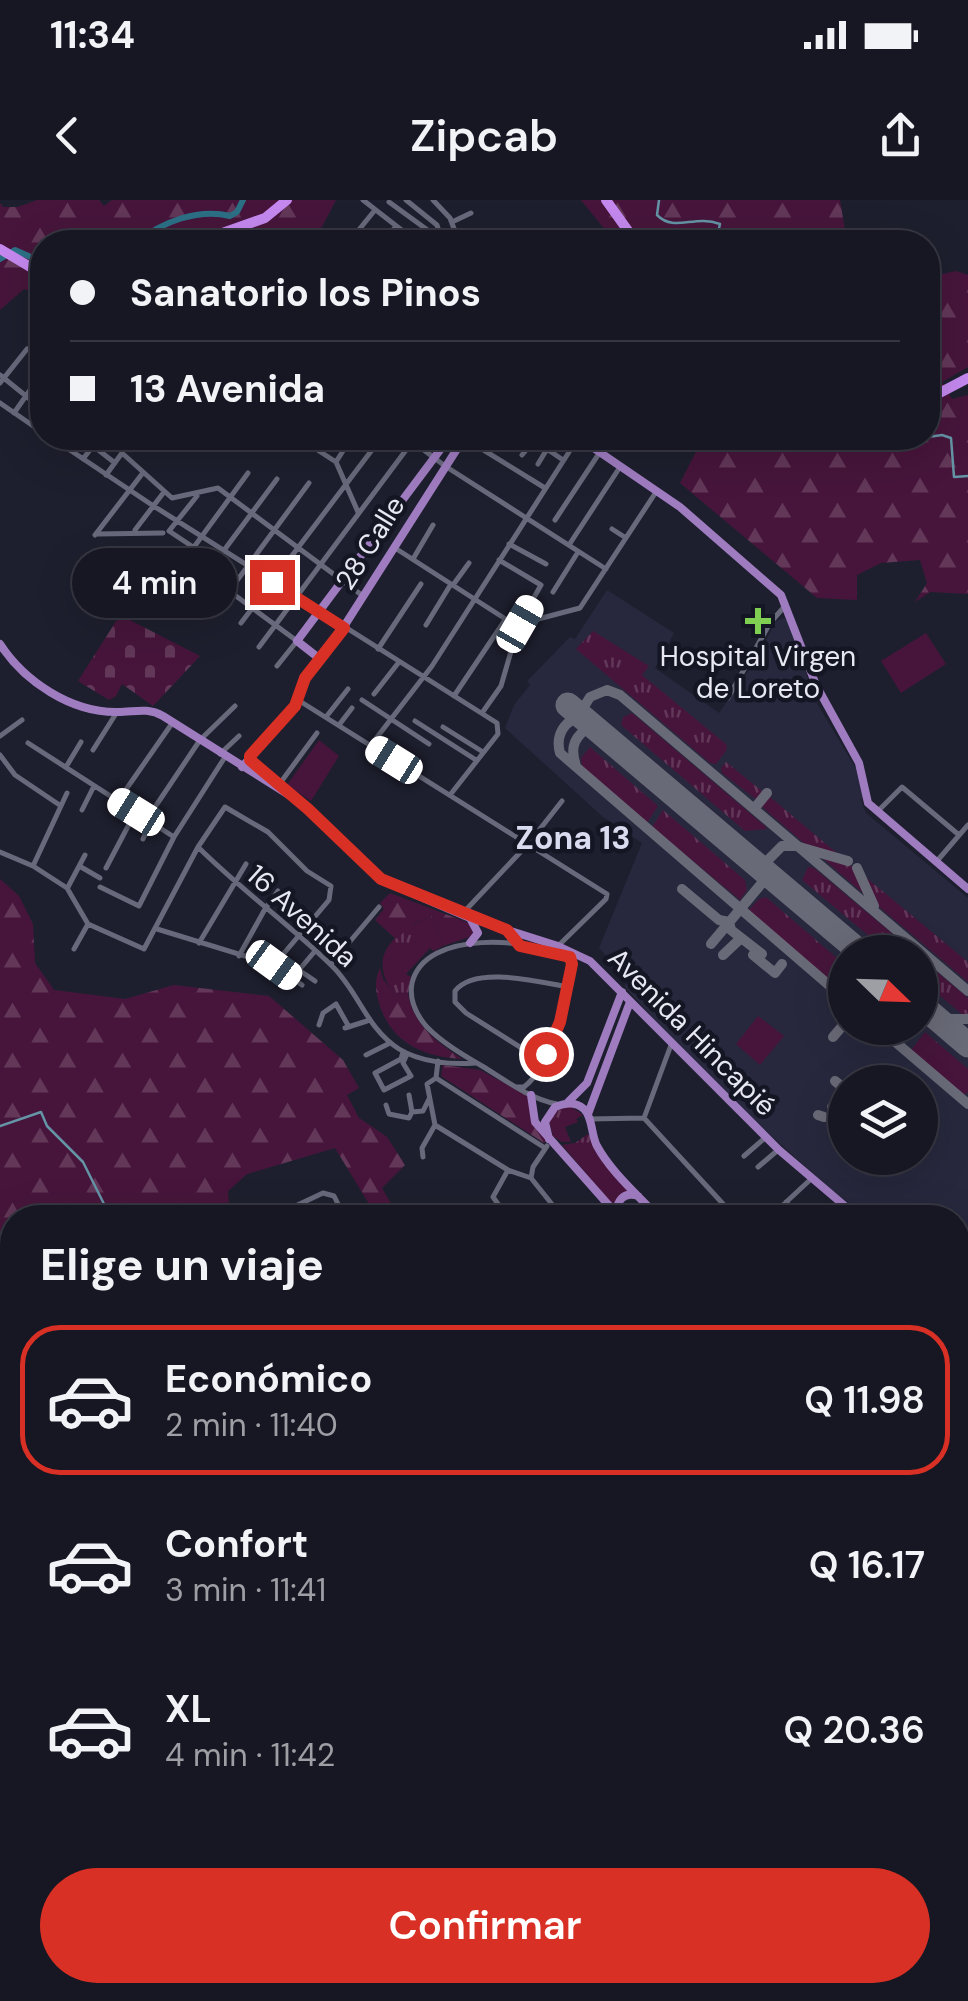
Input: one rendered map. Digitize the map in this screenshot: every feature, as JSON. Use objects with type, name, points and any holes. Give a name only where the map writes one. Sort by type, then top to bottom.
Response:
[{"type":"highway","points":[[231,230],[265,218],[290,200]]},
{"type":"highway","points":[[247,230],[262,225],[290,200]]},
{"type":"highway","points":[[610,202],[630,230]]},
{"type":"highway","points":[[0,252],[30,270]]},
{"type":"highway","points":[[940,395],[968,382]]},
{"type":"main road","points":[[320,659],[297,641],[440,450]]},
{"type":"main road","name":"28 Calle","points":[[242,767],[298,700],[302,682],[344,628],[456,450]]},
{"type":"main road","points":[[597,450],[658,490],[773,587],[786,605],[806,664],[859,763],[867,800],[968,889]]},
{"type":"main road","points":[[0,644],[38,687],[86,706],[118,712],[150,710],[173,722]]},
{"type":"main road","name":"Avenida Hincapié","points":[[173,722],[282,789],[381,879],[466,916],[543,945],[558,946],[590,961],[630,1000],[633,1010],[778,1150],[844,1205]]},
{"type":"main road","points":[[250,756],[252,763],[282,789]]},
{"type":"main road","points":[[466,916],[478,933],[470,944]]},
{"type":"main road","points":[[507,930],[524,946],[543,945]]},
{"type":"main road","points":[[549,1144],[547,1116],[576,1096],[587,1082],[622,992]]},
{"type":"main road","points":[[588,1117],[633,1010]]},
{"type":"main road","points":[[598,1055],[609,1060]]},
{"type":"main road","points":[[535,1097],[533,1120],[549,1144],[608,1205]]},
{"type":"main road","points":[[592,1103],[594,1113],[602,1118]]},
{"type":"main road","points":[[563,1104],[580,1106],[588,1117],[597,1146],[647,1205]]},
{"type":"main road","points":[[618,1205],[621,1198],[634,1194],[642,1200]]},
{"type":"main road","points":[[642,1200],[642,1205]]},
{"type":"street","points":[[363,200],[402,230]]},
{"type":"street","points":[[399,209],[405,200],[439,230]]},
{"type":"street","points":[[432,200],[455,230]]},
{"type":"street","points":[[389,202],[427,230]]},
{"type":"street","points":[[359,230],[375,210]]},
{"type":"street","points":[[452,222],[471,213]]},
{"type":"street","points":[[393,230],[396,226]]},
{"type":"street","points":[[27,349],[1,379],[30,399]]},
{"type":"street","points":[[14,412],[30,390]]},
{"type":"street","points":[[0,403],[30,423]]},
{"type":"street","points":[[73,450],[224,552],[497,723],[499,732],[450,795]]},
{"type":"street","points":[[83,459],[90,450]]},
{"type":"street","points":[[98,450],[115,463]]},
{"type":"street","points":[[318,450],[336,462],[358,512]]},
{"type":"street","points":[[336,462],[344,450]]},
{"type":"street","points":[[241,622],[373,450]]},
{"type":"street","points":[[259,647],[403,450]]},
{"type":"street","points":[[425,450],[606,569]]},
{"type":"street","points":[[483,450],[544,488]]},
{"type":"street","points":[[522,455],[526,450]]},
{"type":"street","points":[[538,464],[546,450]]},
{"type":"street","points":[[550,450],[563,460]]},
{"type":"street","points":[[371,745],[424,678],[570,450]]},
{"type":"street","points":[[555,520],[600,452]]},
{"type":"street","points":[[106,475],[122,453],[172,498],[218,488],[363,596]]},
{"type":"street","points":[[569,545],[621,465]]},
{"type":"street","points":[[143,473],[95,535],[166,532],[193,547]]},
{"type":"street","points":[[248,473],[193,547],[198,568],[297,641],[277,666]]},
{"type":"street","points":[[196,588],[276,479]]},
{"type":"street","points":[[219,604],[309,482]]},
{"type":"street","points":[[395,548],[519,626],[580,608],[658,490]]},
{"type":"street","points":[[134,531],[164,492]]},
{"type":"street","points":[[166,532],[199,494]]},
{"type":"street","points":[[413,559],[433,526]]},
{"type":"street","points":[[612,529],[626,538]]},
{"type":"street","points":[[509,544],[546,564]]},
{"type":"street","points":[[553,592],[578,551]]},
{"type":"street","points":[[482,714],[501,686],[519,626],[542,585],[500,560]]},
{"type":"street","points":[[426,625],[469,563]]},
{"type":"street","points":[[378,649],[420,584]]},
{"type":"street","points":[[728,698],[770,623],[786,605]]},
{"type":"street","points":[[453,696],[505,620]]},
{"type":"street","points":[[374,694],[399,662]]},
{"type":"street","points":[[326,717],[348,689]]},
{"type":"street","points":[[298,700],[607,896],[558,946]]},
{"type":"street","points":[[362,700],[429,744]]},
{"type":"street","points":[[143,839],[149,820],[200,740],[235,706]]},
{"type":"street","points":[[339,726],[352,708]]},
{"type":"street","points":[[92,750],[118,712]]},
{"type":"street","points":[[0,736],[22,720]]},
{"type":"street","points":[[416,721],[477,760]]},
{"type":"street","points":[[118,801],[173,722]]},
{"type":"street","points":[[443,727],[483,752]]},
{"type":"street","points":[[282,789],[317,733]]},
{"type":"street","points":[[100,887],[139,906],[174,836],[239,736]]},
{"type":"street","points":[[66,767],[81,742]]},
{"type":"street","points":[[28,743],[174,836]]},
{"type":"street","points":[[0,755],[15,775],[61,806]]},
{"type":"street","points":[[82,810],[94,786]]},
{"type":"street","points":[[877,812],[902,787],[960,836]]},
{"type":"street","points":[[33,866],[67,793]]},
{"type":"street","points":[[466,916],[562,800]]},
{"type":"street","points":[[0,852],[33,866],[67,888],[88,924],[142,950],[198,846],[225,807],[268,832],[307,871],[328,882],[332,892],[330,900],[274,965]]},
{"type":"street","points":[[106,868],[136,812]]},
{"type":"street","points":[[936,862],[968,825]]},
{"type":"street","name":"16 Avenida","points":[[198,846],[234,882],[331,964],[350,985],[367,1021],[390,1043],[405,1053],[438,1061],[477,1063]]},
{"type":"street","points":[[67,888],[85,855]]},
{"type":"street","points":[[198,943],[246,864]]},
{"type":"street","points":[[80,866],[100,878]]},
{"type":"street","points":[[239,956],[278,892]]},
{"type":"street","points":[[331,964],[379,907]]},
{"type":"street","points":[[74,949],[88,924]]},
{"type":"street","points":[[156,929],[274,965],[302,985]]},
{"type":"street","points":[[470,944],[524,946]]},
{"type":"street","name":"16 Avenida","points":[[470,944],[436,953],[413,979],[413,1004],[421,1018],[440,1039],[516,1087],[563,1104]]},
{"type":"street","points":[[543,945],[571,961],[590,961]]},
{"type":"street","points":[[314,951],[299,970],[314,981]]},
{"type":"street","points":[[516,1087],[524,1087],[533,1079],[559,1028],[571,961]]},
{"type":"street","points":[[542,1061],[466,1014],[454,1002],[455,991],[467,980],[498,977],[568,986]]},
{"type":"street","points":[[319,1025],[323,1013],[336,1004],[347,1027],[367,1021]]},
{"type":"street","points":[[366,1056],[390,1043]]},
{"type":"street","points":[[644,1118],[671,1045]]},
{"type":"street","points":[[405,1053],[403,1063],[411,1076],[385,1090],[376,1073],[405,1053]]},
{"type":"street","points":[[438,1061],[436,1078],[427,1084],[435,1126],[508,1170],[531,1178],[553,1205]]},
{"type":"street","points":[[436,1078],[549,1144],[531,1178]]},
{"type":"street","points":[[533,1079],[535,1097]]},
{"type":"street","points":[[386,1105],[389,1114],[409,1118],[412,1112],[408,1095]]},
{"type":"street","points":[[423,1111],[429,1098]]},
{"type":"street","points":[[412,1112],[423,1111],[432,1116]]},
{"type":"street","points":[[588,1117],[644,1118],[724,1205]]},
{"type":"street","points":[[423,1157],[422,1148],[435,1126]]},
{"type":"street","points":[[744,1156],[766,1137]]},
{"type":"street","points":[[758,1167],[778,1150]]},
{"type":"street","points":[[499,1205],[493,1197],[508,1170]]},
{"type":"street","points":[[783,1205],[811,1179]]},
{"type":"street","points":[[298,1205],[324,1193],[334,1196],[338,1205]]},
{"type":"shaded area","points":[[607,590],[674,633],[655,668],[719,713],[756,660],[776,621],[784,618],[789,622],[815,700],[858,772],[866,813],[968,898],[968,1205],[852,1205],[732,1100],[624,986],[629,981],[599,948],[642,843],[603,817],[505,728],[514,705],[530,685],[527,681],[570,637],[575,639]]},
{"type":"green space","points":[[37,200],[99,200],[104,206],[112,200],[336,200],[320,230],[30,230],[30,291],[24,289],[0,310],[0,203],[3,207],[18,207]]},
{"type":"green space","points":[[581,200],[840,200],[845,230],[605,230]]},
{"type":"green space","points":[[956,271],[968,275],[968,367],[942,382],[952,399],[968,395],[968,594],[930,592],[915,602],[927,583],[920,560],[881,563],[857,575],[857,600],[817,598],[680,483],[697,450],[940,450],[940,274]]},
{"type":"green space","points":[[120,615],[200,656],[153,706],[122,684],[109,700],[78,681]]},
{"type":"green space","points":[[593,631],[649,666],[642,675],[727,745],[716,764],[710,763],[576,649]]},
{"type":"green space","points":[[926,633],[946,664],[901,693],[881,661]]},
{"type":"green space","points":[[632,713],[766,829],[745,831],[621,725],[623,717]]},
{"type":"green space","points":[[319,740],[339,756],[311,801],[287,785]]},
{"type":"green space","points":[[590,747],[658,806],[647,823],[582,767],[581,758]]},
{"type":"green space","points":[[726,762],[762,791],[757,800],[722,773]]},
{"type":"green space","points":[[770,797],[838,855],[807,846],[761,806]]},
{"type":"green space","points":[[663,810],[745,880],[747,890],[740,900],[652,827]]},
{"type":"green space","points":[[820,856],[851,866],[866,894],[864,894]]},
{"type":"green space","points":[[808,867],[814,868],[894,935],[868,935],[802,880]]},
{"type":"green space","points":[[863,875],[935,935],[912,935],[877,905]]},
{"type":"green space","points":[[0,879],[19,896],[33,924],[35,963],[54,990],[125,999],[174,985],[269,996],[343,1060],[359,1088],[347,1095],[359,1118],[387,1137],[405,1165],[382,1188],[392,1205],[370,1205],[335,1148],[247,1174],[228,1191],[229,1205],[0,1205]]},
{"type":"green space","points":[[390,893],[469,923],[474,930],[472,936],[443,946],[432,916],[415,923],[396,939],[375,920],[384,909],[380,903]]},
{"type":"green space","points":[[766,897],[828,950],[828,978],[748,911]]},
{"type":"green space","points":[[432,916],[443,946],[434,951],[430,948],[406,974],[411,977],[408,994],[394,993],[386,980],[384,956],[397,937]]},
{"type":"green space","points":[[938,937],[968,962],[968,982],[938,957]]},
{"type":"green space","points":[[380,968],[394,993],[408,994],[415,1015],[428,1032],[462,1059],[433,1055],[398,1036],[378,999],[376,983]]},
{"type":"green space","points":[[938,973],[968,998],[968,1015],[938,994]]},
{"type":"green space","points":[[758,1016],[784,1036],[760,1065],[736,1044]]},
{"type":"green space","points":[[938,1043],[968,1069],[968,1092],[964,1095],[938,1073],[938,1065],[929,1065],[911,1050],[915,1045]]},
{"type":"green space","points":[[443,1065],[480,1070],[530,1097],[531,1118],[547,1140],[544,1143],[441,1076]]},
{"type":"green space","points":[[570,1106],[583,1115],[576,1119],[578,1122],[565,1127],[571,1142],[562,1142],[553,1136],[549,1121],[559,1108]]},
{"type":"green space","points":[[588,1134],[630,1192],[615,1205],[562,1145],[575,1143]]},
{"type":"waterway","points":[[155,230],[193,215],[230,216],[243,200]]},
{"type":"waterway","points":[[659,200],[657,215],[664,220],[711,221],[720,224],[719,230]]},
{"type":"waterway","points":[[0,259],[15,250],[30,257]]},
{"type":"waterway","points":[[940,435],[951,438],[954,477],[968,476]]},
{"type":"waterway","points":[[0,1126],[41,1112],[47,1126],[83,1162],[104,1205]]},
{"type":"taxiway","points":[[828,984],[560,753],[563,729],[571,721],[583,718],[582,710],[590,697],[607,690],[620,695],[902,935]]},
{"type":"taxiway","points":[[576,766],[573,751],[577,738],[585,730],[598,730]]},
{"type":"taxiway","points":[[754,809],[767,793]]},
{"type":"taxiway","points":[[762,883],[768,860],[782,846],[796,846],[848,861]]},
{"type":"taxiway","points":[[857,868],[874,906]]},
{"type":"taxiway","points":[[711,944],[762,883],[773,878]]},
{"type":"taxiway","points":[[682,889],[719,920],[729,922],[731,930],[762,954],[758,959]]},
{"type":"taxiway","points":[[723,955],[741,938]]},
{"type":"taxiway","points":[[753,955],[775,973],[782,964]]},
{"type":"taxiway","points":[[938,965],[968,991]]},
{"type":"taxiway","points":[[939,1019],[968,1019]]},
{"type":"taxiway","points":[[899,1045],[968,1104]]},
{"type":"taxiway","points":[[818,1115],[824,1117]]},
{"type":"runway","points":[[568,705],[840,935]]},
{"type":"runway","points":[[938,1019],[968,1045]]},
{"type":"place","name":"Hospital Virgen de Loreto","points":[[758,621]]},
{"type":"district","name":"Zona 13","points":[[573,838]]},
{"type":"route","points":[[272,582],[344,628],[305,678],[295,706],[250,760],[381,879],[507,930],[520,946],[570,957],[572,964],[560,1022],[546,1054]]}]
